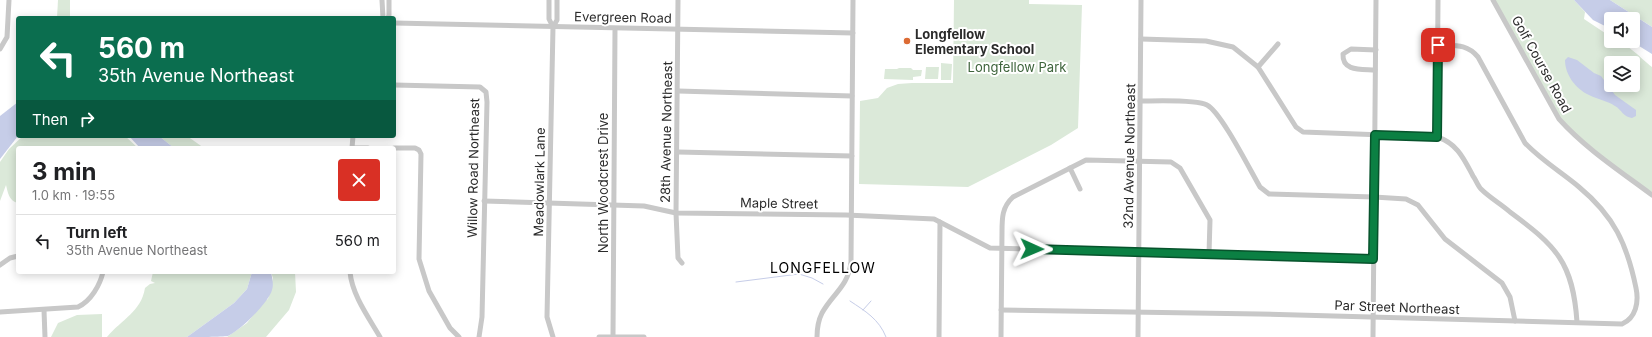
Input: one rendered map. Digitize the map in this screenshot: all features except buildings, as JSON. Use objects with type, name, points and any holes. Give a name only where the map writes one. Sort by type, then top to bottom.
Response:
[{"type":"street","points":[[0,49],[7,37],[9,0]]},
{"type":"street","points":[[382,0],[383,16]]},
{"type":"street","points":[[388,16],[389,0]]},
{"type":"street","name":"Meadowlark Lane","points":[[550,0],[549,19],[553,27],[548,317],[553,337]]},
{"type":"street","name":"Meadowlark Lane","points":[[553,27],[557,20],[557,0]]},
{"type":"street","name":"28th Avenue Northeast","points":[[678,0],[678,152],[676,213],[678,258],[682,263]]},
{"type":"street","points":[[816,337],[818,324],[822,314],[845,283],[849,273],[851,246],[853,0]]},
{"type":"street","name":"32nd Avenue Northeast","points":[[1138,337],[1141,0]]},
{"type":"street","points":[[1373,337],[1376,0]]},
{"type":"street","points":[[1437,137],[1438,0]]},
{"type":"street","name":"Golf Course Road","points":[[1493,0],[1559,119],[1571,133],[1589,148],[1652,195]]},
{"type":"street","name":"Evergreen Road","points":[[396,23],[853,33]]},
{"type":"street","name":"North Woodcrest Drive","points":[[613,337],[615,29]]},
{"type":"street","points":[[1141,39],[1206,41],[1233,47],[1258,67],[1296,127],[1303,132],[1437,137],[1447,141],[1460,151],[1480,188],[1539,234],[1557,253],[1572,284],[1577,322]]},
{"type":"street","points":[[1258,67],[1278,44]]},
{"type":"street","name":"Par Street Northeast","points":[[1001,310],[1374,317],[1622,324],[1626,322],[1634,312],[1637,297],[1631,265],[1612,220],[1580,188],[1525,143],[1478,57],[1472,50],[1462,46],[1438,45]]},
{"type":"street","points":[[1375,70],[1349,68],[1344,63],[1343,54],[1351,50],[1376,50]]},
{"type":"street","name":"Willow Road Northeast","points":[[396,85],[480,88],[486,92],[482,317],[479,337]]},
{"type":"street","points":[[678,91],[852,96]]},
{"type":"street","points":[[1140,101],[1193,102],[1206,104],[1222,121],[1260,186],[1269,194],[1406,199],[1418,205],[1444,239],[1502,283],[1510,297],[1515,321]]},
{"type":"street","points":[[396,148],[414,148],[419,150],[421,154],[419,259],[429,291],[450,328],[459,337]]},
{"type":"street","points":[[678,152],[852,156]]},
{"type":"street","points":[[1001,337],[1002,216],[1007,203],[1013,197],[1086,160],[1171,162],[1180,168],[1210,220],[1209,254]]},
{"type":"street","points":[[1070,168],[1080,189]]},
{"type":"street","name":"Maple Street","points":[[484,201],[614,204],[644,206],[676,213],[851,215],[934,219],[990,248],[1001,249],[1373,259]]},
{"type":"street","points":[[939,337],[940,222]]},
{"type":"street","points":[[0,265],[10,258],[16,256]]},
{"type":"street","points":[[0,312],[72,309],[85,304],[90,299],[100,282],[102,274]]},
{"type":"street","points":[[350,274],[351,280],[357,294],[380,337]]},
{"type":"street","points":[[44,310],[45,337]]},
{"type":"street","points":[[599,337],[644,337]]},
{"type":"green space","points":[[58,0],[70,0],[70,16],[57,16]]},
{"type":"green space","name":"Longfellow Park","points":[[954,0],[1029,0],[1029,4],[1082,5],[1078,128],[1051,145],[968,187],[859,184],[860,101],[878,98],[887,88],[898,84],[953,83]]},
{"type":"green space","points":[[1493,0],[1574,0],[1585,12],[1584,19],[1604,32],[1604,48],[1629,48],[1639,56],[1604,56],[1604,92],[1640,92],[1640,57],[1652,67],[1652,195],[1589,148],[1559,119]]},
{"type":"green space","points":[[1610,0],[1652,0],[1652,27],[1640,19],[1640,12],[1629,12]]},
{"type":"green space","points":[[941,63],[952,64],[951,80],[941,80]]},
{"type":"green space","points":[[926,67],[939,67],[938,79],[925,79]]},
{"type":"green space","points":[[899,68],[922,70],[921,76],[913,77],[913,80],[884,79],[885,69]]},
{"type":"green space","points":[[21,138],[127,138],[136,146],[16,146],[16,202],[11,199],[8,194],[6,185],[0,201],[0,162],[9,149]]},
{"type":"green space","points":[[162,138],[190,138],[201,146],[172,146]]},
{"type":"green space","points":[[153,274],[251,274],[247,289],[234,303],[187,337],[107,337],[135,309],[143,296],[145,288],[150,284],[155,283],[151,281]]},
{"type":"green space","points":[[272,274],[295,274],[296,292],[289,310],[266,337],[227,337],[247,323],[264,301],[268,299],[273,278]]},
{"type":"green space","points":[[102,314],[102,337],[51,337],[58,323],[77,315]]},
{"type":"water","points":[[1574,0],[1610,0],[1629,12],[1604,12],[1604,26],[1593,20]]},
{"type":"water","points":[[1640,19],[1652,27],[1652,54],[1640,47]]},
{"type":"water","points":[[1568,57],[1577,60],[1594,73],[1601,76],[1604,80],[1604,92],[1613,92],[1636,110],[1636,116],[1632,118],[1629,117],[1612,104],[1589,95],[1580,89],[1569,76],[1565,66],[1565,60]]},
{"type":"water","points":[[16,104],[16,138],[0,159],[0,116]]},
{"type":"water","points":[[131,138],[162,138],[172,146],[138,146]]},
{"type":"water","points":[[251,274],[271,274],[273,283],[272,290],[266,302],[240,328],[228,336],[187,337],[234,303],[247,289]]},
{"type":"waterway","points":[[736,282],[799,274],[812,278],[823,284]]},
{"type":"waterway","points":[[850,301],[875,320],[880,325],[886,337]]},
{"type":"waterway","points":[[863,310],[871,301]]},
{"type":"place","name":"Longfellow Elementary School","points":[[907,41]]},
{"type":"district","name":"LONGFELLOW","points":[[823,267]]},
{"type":"route","points":[[1032,249],[1373,259],[1375,135],[1437,137],[1438,45]]}]
